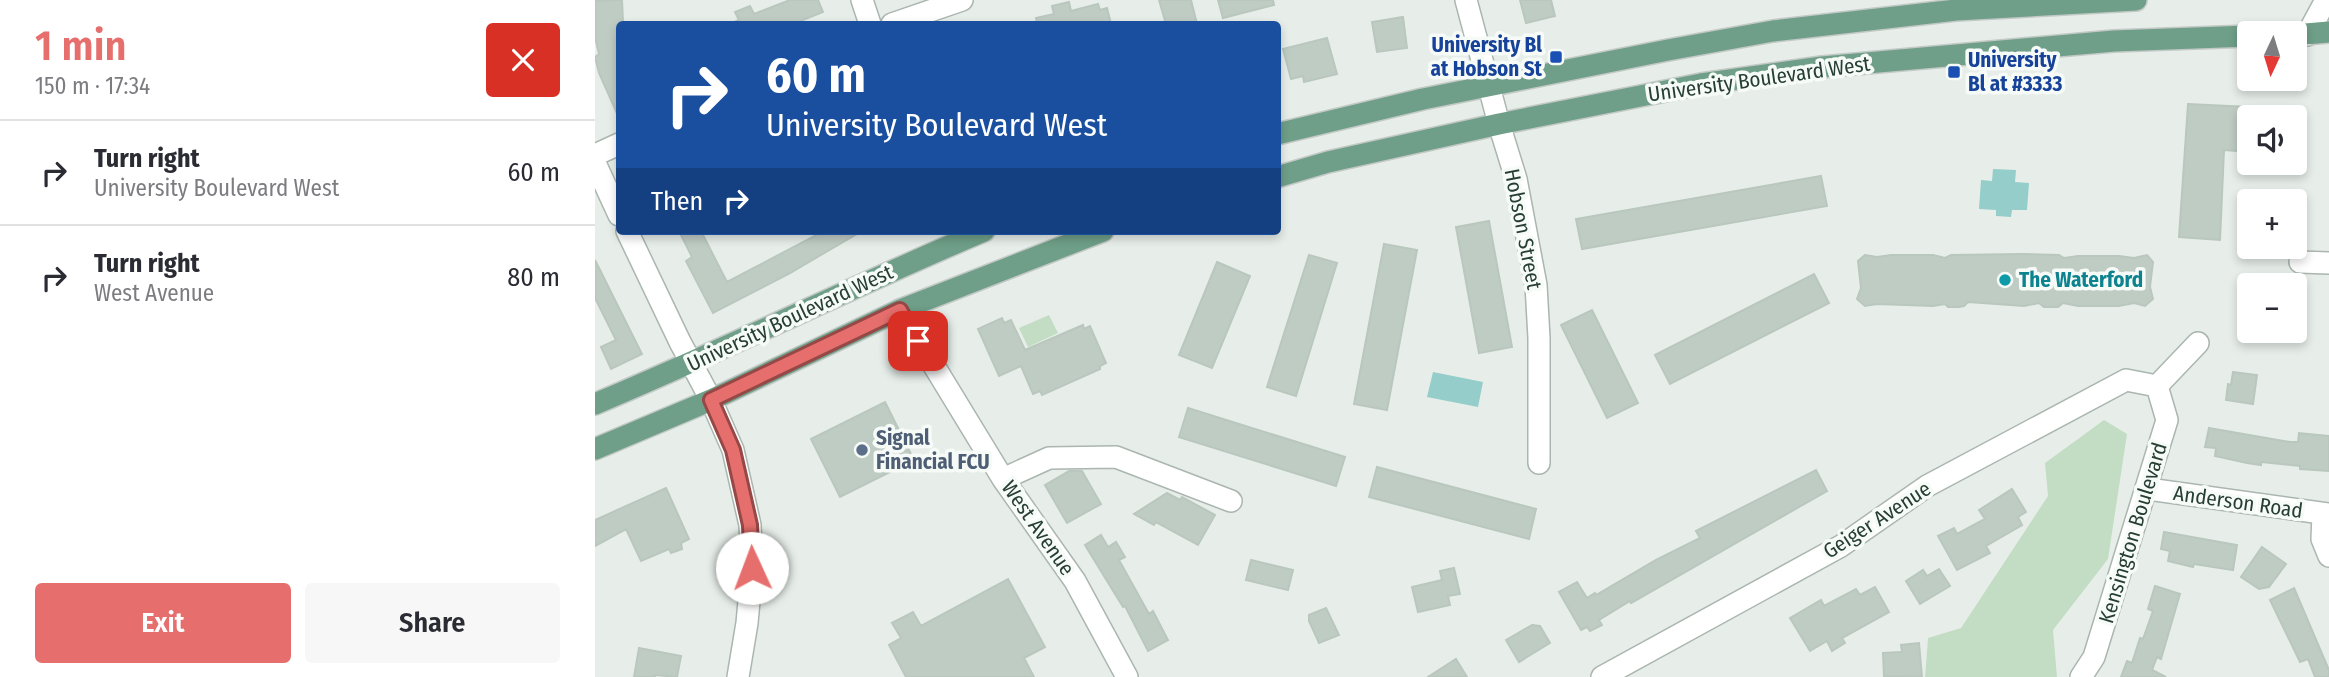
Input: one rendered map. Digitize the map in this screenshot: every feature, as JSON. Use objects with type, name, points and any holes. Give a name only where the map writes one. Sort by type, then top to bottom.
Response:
[{"type":"main road","name":"University Boulevard West","points":[[1281,133],[1423,99],[1773,31],[1956,10],[2136,0]]},
{"type":"main road","points":[[2307,34],[2329,32]]},
{"type":"main road","name":"University Boulevard West","points":[[1281,176],[1328,162],[1499,124],[1701,84],[1822,67],[2114,41],[2237,36]]},
{"type":"main road","name":"University Boulevard West","points":[[595,404],[975,235]]},
{"type":"main road","name":"University Boulevard West","points":[[595,449],[711,400],[900,310],[1093,235]]},
{"type":"street","points":[[862,0],[869,21]]},
{"type":"street","points":[[901,21],[962,0]]},
{"type":"street","name":"Hobson Street","points":[[1466,0],[1516,179],[1536,285],[1539,338],[1539,463]]},
{"type":"street","points":[[2307,26],[2326,0]]},
{"type":"street","points":[[595,155],[616,145]]},
{"type":"street","points":[[595,163],[616,208]]},
{"type":"street","points":[[629,235],[733,450],[750,525],[752,568],[738,677]]},
{"type":"street","points":[[2300,262],[2329,263]]},
{"type":"street","name":"West Avenue","points":[[900,310],[1003,479],[1075,581],[1127,677]]},
{"type":"street","points":[[2157,386],[2198,343]]},
{"type":"street","name":"Geiger Avenue","points":[[1602,677],[1841,547],[1927,486],[2126,380],[2157,386]]},
{"type":"street","name":"Kensington Boulevard","points":[[2081,677],[2094,657],[2167,421],[2157,386]]},
{"type":"street","points":[[1003,479],[1049,458],[1116,457],[1231,501]]},
{"type":"street","name":"Anderson Road","points":[[2148,489],[2326,514]]},
{"type":"street","points":[[2326,514],[2322,539],[2329,556]]},
{"type":"green space","points":[[1049,315],[1058,333],[1028,347],[1019,328]]},
{"type":"green space","points":[[2104,420],[2127,434],[2108,559],[2053,630],[2057,677],[1925,677],[1928,638],[1961,628],[2048,496],[2045,463]]},
{"type":"water","points":[[1993,169],[2016,170],[2015,182],[2029,183],[2027,210],[2012,210],[2011,217],[1996,216],[1996,210],[1979,209],[1981,180],[1992,181]]},
{"type":"water","points":[[1433,372],[1483,382],[1478,407],[1427,397]]},
{"type":"building","points":[[622,0],[623,21],[616,21],[616,111],[595,57],[599,54],[595,37],[595,1]]},
{"type":"building","points":[[790,0],[818,0],[823,12],[800,21],[737,21],[739,20],[735,12],[750,6],[754,14]]},
{"type":"building","points":[[1159,0],[1191,0],[1196,21],[1165,21]]},
{"type":"building","points":[[1218,0],[1273,0],[1274,5],[1223,18]]},
{"type":"building","points":[[1520,0],[1551,0],[1555,16],[1526,23]]},
{"type":"building","points":[[1069,2],[1071,11],[1098,4],[1100,10],[1107,8],[1110,21],[1036,21],[1036,18],[1054,14],[1052,6]]},
{"type":"building","points":[[1403,17],[1407,48],[1377,52],[1372,22]]},
{"type":"building","points":[[1327,38],[1337,74],[1304,82],[1303,76],[1291,79],[1283,49]]},
{"type":"building","points":[[2188,104],[2237,106],[2237,151],[2224,150],[2220,240],[2179,237]]},
{"type":"building","points":[[1821,176],[1827,206],[1582,249],[1576,219]]},
{"type":"building","points":[[1489,221],[1512,347],[1479,353],[1456,227]]},
{"type":"building","points":[[681,235],[703,235],[727,282],[816,235],[855,235],[713,313],[686,261],[692,257]]},
{"type":"building","points":[[1384,244],[1417,250],[1387,410],[1354,404]]},
{"type":"building","points":[[1309,255],[1337,263],[1296,396],[1267,387]]},
{"type":"building","name":"The Waterford","points":[[1865,255],[1933,255],[1945,258],[1951,255],[2059,255],[2064,258],[2134,258],[2147,255],[2153,262],[2150,287],[2153,299],[2145,306],[2134,303],[2119,306],[2078,306],[2063,303],[2058,307],[2044,307],[2039,303],[2024,306],[1968,302],[1964,306],[1948,307],[1945,304],[1865,306],[1857,299],[1861,288],[1858,261]]},
{"type":"building","points":[[595,260],[642,354],[611,369],[601,347],[616,340],[595,298]]},
{"type":"building","points":[[1217,262],[1250,276],[1212,368],[1179,355]]},
{"type":"building","points":[[1814,274],[1829,303],[1670,384],[1655,355]]},
{"type":"building","points":[[1592,310],[1638,403],[1607,418],[1561,325]]},
{"type":"building","points":[[1002,318],[1004,323],[1011,320],[1025,350],[1083,325],[1084,329],[1090,326],[1106,363],[1100,366],[1100,369],[1042,395],[1040,391],[1033,394],[1021,366],[999,376],[978,329]]},
{"type":"building","points":[[2233,372],[2257,375],[2253,404],[2226,400]]},
{"type":"building","name":"Signal Financial FCU","points":[[885,402],[914,460],[840,497],[811,439]]},
{"type":"building","points":[[1188,408],[1345,457],[1336,486],[1179,437]]},
{"type":"building","points":[[2209,428],[2290,442],[2298,442],[2299,433],[2329,436],[2329,471],[2261,462],[2261,465],[2215,456],[2216,448],[2205,447]]},
{"type":"building","points":[[1377,467],[1536,509],[1529,539],[1369,497]]},
{"type":"building","points":[[1816,470],[1827,491],[1631,603],[1630,601],[1599,620],[1602,625],[1590,631],[1587,627],[1581,630],[1559,592],[1577,582],[1587,598],[1595,593],[1596,595],[1700,538],[1696,531]]},
{"type":"building","points":[[1069,471],[1082,471],[1101,504],[1067,523],[1045,485]]},
{"type":"building","points":[[666,488],[689,539],[681,543],[682,549],[671,553],[669,549],[641,561],[626,529],[595,546],[595,520]]},
{"type":"building","points":[[2012,489],[2026,512],[2018,517],[2022,525],[1986,546],[1990,553],[1957,570],[1938,536],[1954,528],[1957,534],[1985,519],[1979,510]]},
{"type":"building","points":[[1167,493],[1180,500],[1182,497],[1215,515],[1198,545],[1156,522],[1154,525],[1134,514]]},
{"type":"building","points":[[2164,532],[2237,545],[2233,570],[2194,564],[2193,567],[2168,561],[2170,551],[2161,549]]},
{"type":"building","points":[[1101,535],[1108,547],[1116,542],[1125,557],[1119,560],[1149,614],[1153,611],[1168,640],[1148,651],[1125,606],[1123,607],[1085,545]]},
{"type":"building","points":[[2262,547],[2286,564],[2269,587],[2259,589],[2241,577]]},
{"type":"building","points":[[1251,560],[1293,570],[1288,590],[1246,580]]},
{"type":"building","points":[[1454,568],[1460,594],[1448,596],[1450,605],[1418,612],[1412,587],[1442,580],[1440,571]]},
{"type":"building","points":[[1939,569],[1950,586],[1920,604],[1906,581],[1923,570],[1927,576]]},
{"type":"building","points":[[1008,579],[1045,647],[1024,658],[1034,677],[906,677],[889,645],[901,638],[892,623],[913,612],[921,626]]},
{"type":"building","points":[[2155,586],[2180,594],[2161,659],[2157,657],[2152,670],[2166,677],[2121,677],[2127,661],[2132,663],[2140,638],[2143,639],[2153,611],[2148,609]]},
{"type":"building","points":[[1875,587],[1889,612],[1842,638],[1845,643],[1832,651],[1827,641],[1810,651],[1790,618],[1821,600],[1824,606],[1856,589],[1860,595]]},
{"type":"building","points":[[2294,588],[2329,670],[2329,677],[2315,677],[2308,659],[2300,662],[2270,600]]},
{"type":"building","points":[[1326,608],[1339,635],[1319,643],[1309,615]]},
{"type":"building","points":[[1532,625],[1540,626],[1550,643],[1519,662],[1506,640]]},
{"type":"building","points":[[1919,643],[1922,677],[1884,676],[1883,653],[1902,652],[1901,645]]},
{"type":"building","points":[[639,648],[681,656],[677,677],[634,677]]},
{"type":"building","points":[[1456,659],[1467,677],[1428,677]]},
{"type":"place","name":"University Bl at Hobson St","points":[[1556,57]]},
{"type":"place","name":"University Bl at #3333","points":[[1954,72]]},
{"type":"place","name":"The Waterford","points":[[2005,280]]},
{"type":"place","name":"Signal Financial FCU","points":[[862,450]]},
{"type":"route","points":[[752,568],[750,525],[733,450],[711,400],[900,310],[918,341]]}]
